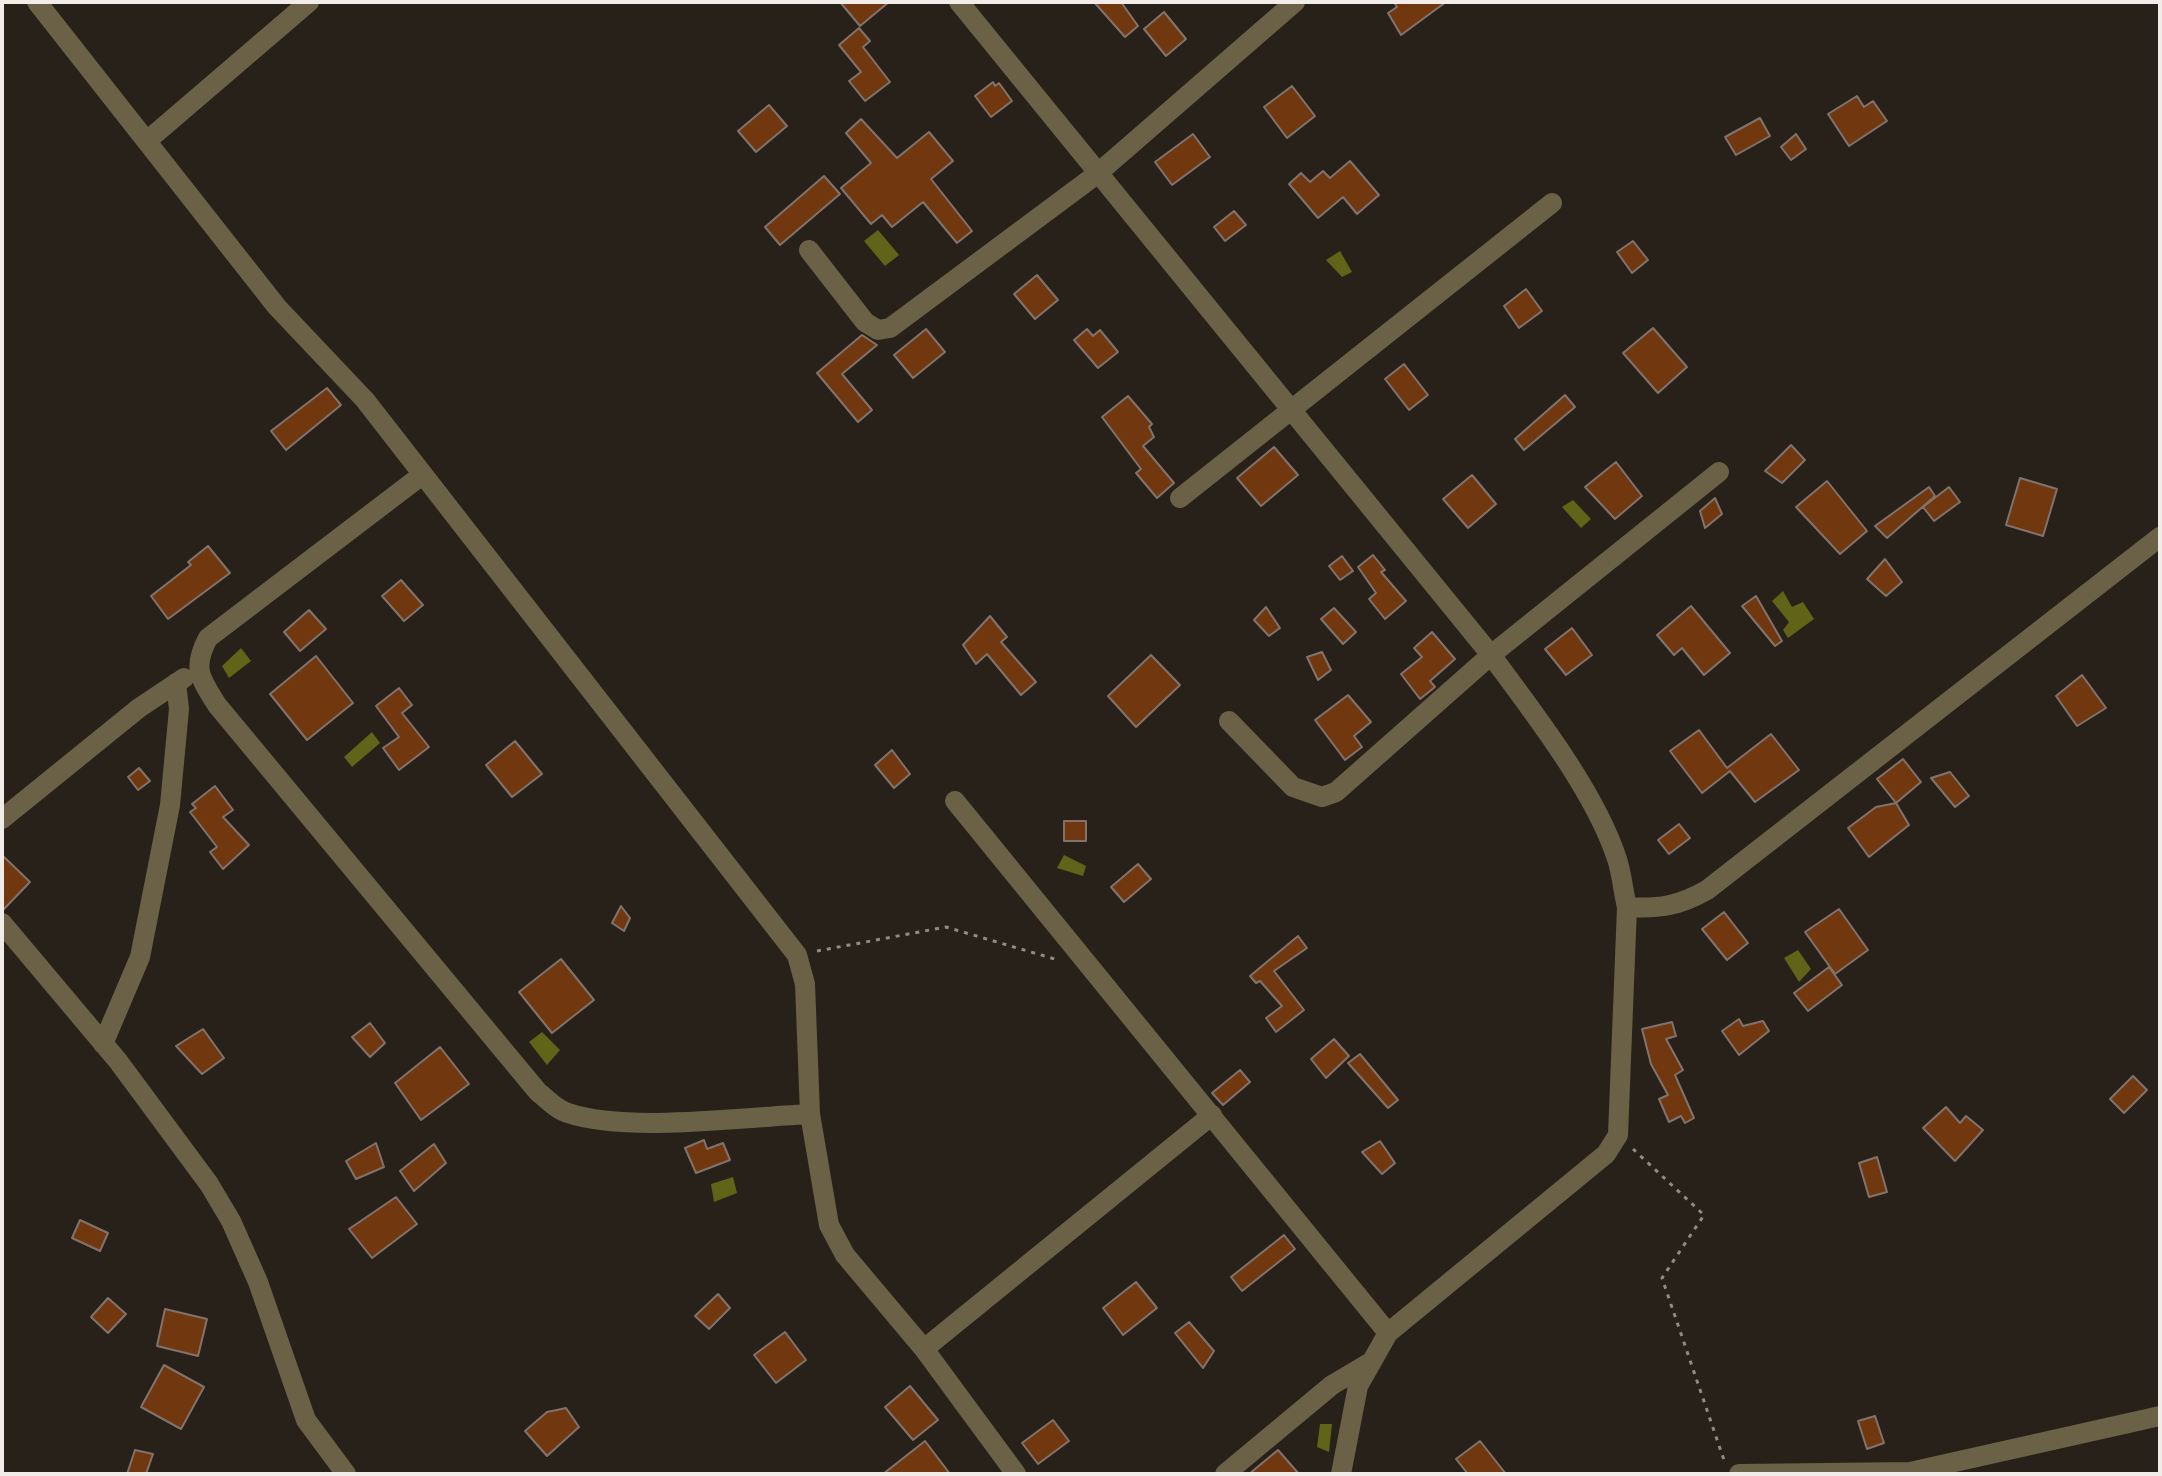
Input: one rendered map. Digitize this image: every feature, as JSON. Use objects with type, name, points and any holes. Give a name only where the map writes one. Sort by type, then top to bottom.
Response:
[{"type":"street","points":[[37,2],[277,307],[365,400],[797,955],[805,984],[810,1114],[829,1225],[845,1255],[924,1349],[1016,1474]]},
{"type":"street","points":[[148,140],[309,2]]},
{"type":"street","points":[[959,2],[1491,655],[1533,712],[1601,823],[1617,859],[1627,907],[1618,1135],[1606,1154],[1388,1333],[1369,1363],[1349,1417],[1341,1474]]},
{"type":"street","points":[[809,250],[865,322],[878,330],[890,328],[1097,174],[1295,2]]},
{"type":"street","points":[[1180,498],[1552,203]]},
{"type":"street","points":[[1229,721],[1293,787],[1322,797],[1355,779],[1491,655],[1719,472]]},
{"type":"street","points":[[422,475],[208,638],[198,656],[199,671],[217,705],[528,1080],[565,1113],[593,1120],[632,1122],[810,1114]]},
{"type":"street","points":[[1627,907],[1659,909],[1681,904],[1707,890],[2160,537]]},
{"type":"street","points":[[2,819],[176,683],[199,671]]},
{"type":"street","points":[[103,1044],[140,957],[160,869],[179,709],[176,683]]},
{"type":"street","points":[[955,801],[1388,1333]]},
{"type":"street","points":[[2,923],[103,1044],[209,1184],[231,1221],[258,1282],[306,1420],[346,1474]]},
{"type":"street","points":[[924,1349],[1212,1115]]},
{"type":"street","points":[[1225,1474],[1332,1385],[1369,1363]]},
{"type":"street","points":[[1739,1474],[1910,1473],[2160,1416]]},
{"type":"path","points":[[797,955],[946,927],[982,935],[1025,952],[1094,968]]},
{"type":"path","points":[[1618,1135],[1704,1215],[1662,1278],[1728,1474]]},
{"type":"shaded area","points":[[878,230],[899,255],[885,266],[864,241]]},
{"type":"shaded area","points":[[1340,251],[1352,272],[1342,277],[1326,260]]},
{"type":"shaded area","points":[[1573,500],[1591,519],[1581,528],[1562,507]]},
{"type":"shaded area","points":[[1783,591],[1792,607],[1803,602],[1814,619],[1788,638],[1783,630],[1789,622],[1772,601]]},
{"type":"shaded area","points":[[241,648],[251,661],[229,678],[222,666]]},
{"type":"shaded area","points":[[372,732],[380,743],[352,767],[344,757]]},
{"type":"shaded area","points":[[1064,855],[1086,866],[1083,876],[1057,868]]},
{"type":"shaded area","points":[[1798,950],[1811,969],[1799,982],[1784,958]]},
{"type":"shaded area","points":[[542,1032],[560,1050],[547,1065],[529,1042]]},
{"type":"shaded area","points":[[733,1177],[737,1193],[714,1202],[711,1184]]},
{"type":"shaded area","points":[[1320,1424],[1332,1424],[1329,1452],[1317,1447]]},
{"type":"building","points":[[840,2],[889,2],[860,26]]},
{"type":"building","points":[[1094,2],[1121,2],[1138,26],[1125,37]]},
{"type":"building","points":[[1394,2],[1446,2],[1401,35],[1388,13],[1397,7]]},
{"type":"building","points":[[1164,12],[1186,39],[1166,56],[1144,29]]},
{"type":"building","points":[[859,28],[870,41],[863,47],[890,82],[865,101],[849,81],[861,72],[839,45]]},
{"type":"building","points":[[993,82],[995,86],[999,83],[1012,101],[991,117],[975,96]]},
{"type":"building","points":[[1292,86],[1315,116],[1287,138],[1264,107]]},
{"type":"building","points":[[1857,96],[1864,107],[1873,101],[1887,121],[1849,146],[1828,114]]},
{"type":"building","points":[[769,105],[787,126],[756,152],[738,131]]},
{"type":"building","points":[[1760,118],[1770,136],[1736,155],[1725,137]]},
{"type":"building","points":[[861,119],[897,158],[929,132],[953,161],[931,179],[972,231],[957,243],[923,202],[892,227],[882,215],[871,224],[841,188],[871,163],[846,133]]},
{"type":"building","points":[[1193,134],[1210,157],[1172,185],[1155,162]]},
{"type":"building","points":[[1796,134],[1806,149],[1791,160],[1781,147]]},
{"type":"building","points":[[1350,161],[1379,195],[1357,214],[1343,197],[1318,218],[1289,184],[1301,173],[1310,182],[1323,171],[1330,178]]},
{"type":"building","points":[[824,176],[840,194],[780,245],[765,227]]},
{"type":"building","points":[[1234,211],[1246,225],[1225,241],[1214,227]]},
{"type":"building","points":[[1633,241],[1648,260],[1632,273],[1617,252]]},
{"type":"building","points":[[1037,275],[1058,300],[1035,319],[1014,294]]},
{"type":"building","points":[[1526,289],[1542,311],[1519,328],[1504,306]]},
{"type":"building","points":[[1653,328],[1687,367],[1658,393],[1623,353]]},
{"type":"building","points":[[926,329],[945,352],[913,378],[894,355]]},
{"type":"building","points":[[1087,329],[1093,336],[1100,330],[1118,352],[1098,368],[1074,340]]},
{"type":"building","points":[[862,335],[877,345],[842,374],[872,410],[858,422],[817,373]]},
{"type":"building","points":[[1404,364],[1428,395],[1409,410],[1385,379]]},
{"type":"building","points":[[327,388],[341,405],[286,450],[271,431]]},
{"type":"building","points":[[1565,395],[1575,407],[1524,450],[1515,439]]},
{"type":"building","points":[[1128,396],[1152,424],[1149,427],[1154,437],[1143,446],[1174,483],[1157,498],[1136,473],[1141,469],[1102,417]]},
{"type":"building","points":[[1791,445],[1805,460],[1782,483],[1765,471]]},
{"type":"building","points":[[1274,447],[1298,475],[1261,506],[1237,478]]},
{"type":"building","points":[[1616,462],[1642,496],[1615,519],[1585,487]]},
{"type":"building","points":[[1472,475],[1496,504],[1468,528],[1443,499]]},
{"type":"building","points":[[2020,478],[2057,489],[2043,536],[2006,525]]},
{"type":"building","points":[[1827,481],[1867,531],[1840,554],[1796,507]]},
{"type":"building","points":[[1929,487],[1935,496],[1887,538],[1875,526]]},
{"type":"building","points":[[1949,487],[1960,502],[1934,521],[1923,507]]},
{"type":"building","points":[[1715,498],[1722,514],[1705,528],[1700,511]]},
{"type":"building","points":[[208,546],[230,573],[168,619],[151,596],[191,565],[188,562]]},
{"type":"building","points":[[1373,555],[1385,570],[1381,572],[1406,601],[1385,619],[1369,599],[1376,593],[1358,567]]},
{"type":"building","points":[[1342,556],[1353,571],[1340,580],[1329,566]]},
{"type":"building","points":[[1885,559],[1902,582],[1886,596],[1867,579]]},
{"type":"building","points":[[401,580],[423,605],[404,621],[382,596]]},
{"type":"building","points":[[1756,596],[1782,641],[1775,646],[1742,606]]},
{"type":"building","points":[[1691,606],[1730,653],[1704,675],[1682,648],[1674,655],[1657,635]]},
{"type":"building","points":[[1266,607],[1280,628],[1269,636],[1254,620]]},
{"type":"building","points":[[1334,608],[1356,632],[1343,644],[1321,619]]},
{"type":"building","points":[[309,610],[326,629],[300,651],[284,632]]},
{"type":"building","points":[[990,616],[1007,637],[1001,642],[1036,682],[1021,695],[987,654],[976,664],[963,645]]},
{"type":"building","points":[[1572,628],[1592,655],[1566,675],[1545,649]]},
{"type":"building","points":[[1432,632],[1455,659],[1430,681],[1435,687],[1420,699],[1401,674],[1422,657],[1414,648]]},
{"type":"building","points":[[1322,652],[1331,670],[1318,680],[1307,657]]},
{"type":"building","points":[[1151,655],[1180,685],[1136,727],[1108,696]]},
{"type":"building","points":[[316,656],[353,703],[307,740],[270,694]]},
{"type":"building","points":[[2082,675],[2106,708],[2077,726],[2056,696]]},
{"type":"building","points":[[399,688],[412,705],[402,713],[429,747],[399,770],[383,748],[399,737],[376,706]]},
{"type":"building","points":[[1348,695],[1371,722],[1354,736],[1362,747],[1345,760],[1315,720]]},
{"type":"building","points":[[1699,730],[1727,768],[1771,734],[1799,770],[1755,802],[1730,771],[1702,793],[1670,751]]},
{"type":"building","points":[[515,741],[542,774],[512,797],[486,765]]},
{"type":"building","points":[[892,750],[910,774],[894,788],[875,765]]},
{"type":"building","points":[[1903,759],[1921,782],[1896,803],[1877,779]]},
{"type":"building","points":[[139,768],[150,781],[138,790],[128,777]]},
{"type":"building","points":[[1950,772],[1969,796],[1955,807],[1931,778]]},
{"type":"building","points":[[215,786],[233,810],[223,817],[249,845],[223,869],[210,852],[217,847],[190,812],[196,808],[192,804]]},
{"type":"building","points":[[1896,803],[1909,825],[1869,857],[1848,828],[1876,807]]},
{"type":"building","points":[[1064,821],[1086,821],[1086,841],[1064,841]]},
{"type":"building","points":[[1679,824],[1690,838],[1669,854],[1658,840]]},
{"type":"building","points":[[2,855],[30,882],[3,910],[2,910]]},
{"type":"building","points":[[1138,864],[1151,879],[1124,902],[1111,887]]},
{"type":"building","points":[[621,906],[630,918],[624,931],[612,923]]},
{"type":"building","points":[[1839,909],[1868,950],[1835,974],[1805,932]]},
{"type":"building","points":[[1724,912],[1748,943],[1727,960],[1702,929]]},
{"type":"building","points":[[1298,936],[1307,948],[1274,971],[1304,1010],[1276,1032],[1266,1018],[1282,1006],[1260,981],[1256,983],[1250,976]]},
{"type":"building","points":[[561,959],[594,1000],[552,1033],[519,992]]},
{"type":"building","points":[[1829,967],[1842,985],[1808,1011],[1794,993]]},
{"type":"building","points":[[1739,1019],[1743,1026],[1763,1021],[1769,1031],[1739,1055],[1722,1031]]},
{"type":"building","points":[[1672,1022],[1676,1036],[1666,1039],[1683,1070],[1675,1075],[1694,1118],[1685,1123],[1681,1116],[1669,1122],[1659,1099],[1668,1095],[1651,1064],[1642,1029]]},
{"type":"building","points":[[370,1023],[385,1043],[370,1057],[352,1037]]},
{"type":"building","points":[[203,1029],[224,1058],[202,1074],[176,1046]]},
{"type":"building","points":[[1334,1039],[1349,1056],[1326,1078],[1311,1059]]},
{"type":"building","points":[[440,1047],[469,1084],[421,1120],[395,1083]]},
{"type":"building","points":[[1360,1054],[1398,1100],[1388,1108],[1348,1063]]},
{"type":"building","points":[[1240,1070],[1250,1082],[1223,1105],[1212,1093]]},
{"type":"building","points":[[2133,1076],[2147,1090],[2124,1113],[2110,1099]]},
{"type":"building","points":[[1946,1107],[1960,1123],[1966,1116],[1983,1130],[1955,1161],[1923,1128]]},
{"type":"building","points":[[704,1140],[707,1149],[723,1143],[730,1160],[696,1173],[685,1148]]},
{"type":"building","points":[[1380,1141],[1395,1163],[1382,1174],[1362,1152]]},
{"type":"building","points":[[376,1143],[384,1167],[356,1179],[346,1161]]},
{"type":"building","points":[[434,1144],[446,1163],[414,1191],[400,1171]]},
{"type":"building","points":[[1877,1157],[1887,1192],[1869,1197],[1859,1163]]},
{"type":"building","points":[[396,1197],[417,1224],[372,1258],[349,1229]]},
{"type":"building","points":[[80,1220],[108,1233],[100,1251],[72,1238]]},
{"type":"building","points":[[1284,1235],[1295,1249],[1242,1291],[1231,1277]]},
{"type":"building","points":[[1136,1282],[1157,1308],[1123,1335],[1103,1308]]},
{"type":"building","points":[[718,1294],[730,1308],[709,1329],[695,1316]]},
{"type":"building","points":[[108,1298],[126,1314],[108,1333],[91,1317]]},
{"type":"building","points":[[165,1309],[207,1319],[198,1356],[157,1346]]},
{"type":"building","points":[[1189,1322],[1214,1351],[1203,1368],[1175,1333]]},
{"type":"building","points":[[785,1332],[806,1360],[776,1383],[754,1355]]},
{"type":"building","points":[[164,1365],[204,1387],[181,1429],[141,1407]]},
{"type":"building","points":[[910,1386],[938,1420],[913,1440],[885,1407]]},
{"type":"building","points":[[566,1408],[579,1427],[547,1456],[525,1431],[547,1412]]},
{"type":"building","points":[[1875,1416],[1884,1443],[1867,1449],[1858,1421]]},
{"type":"building","points":[[1053,1420],[1069,1441],[1038,1464],[1022,1443]]},
{"type":"building","points":[[925,1441],[950,1474],[883,1474]]},
{"type":"building","points":[[1480,1441],[1506,1474],[1468,1474],[1456,1459]]},
{"type":"building","points":[[135,1450],[153,1454],[146,1474],[127,1474]]},
{"type":"building","points":[[1278,1450],[1299,1474],[1249,1474]]}]
